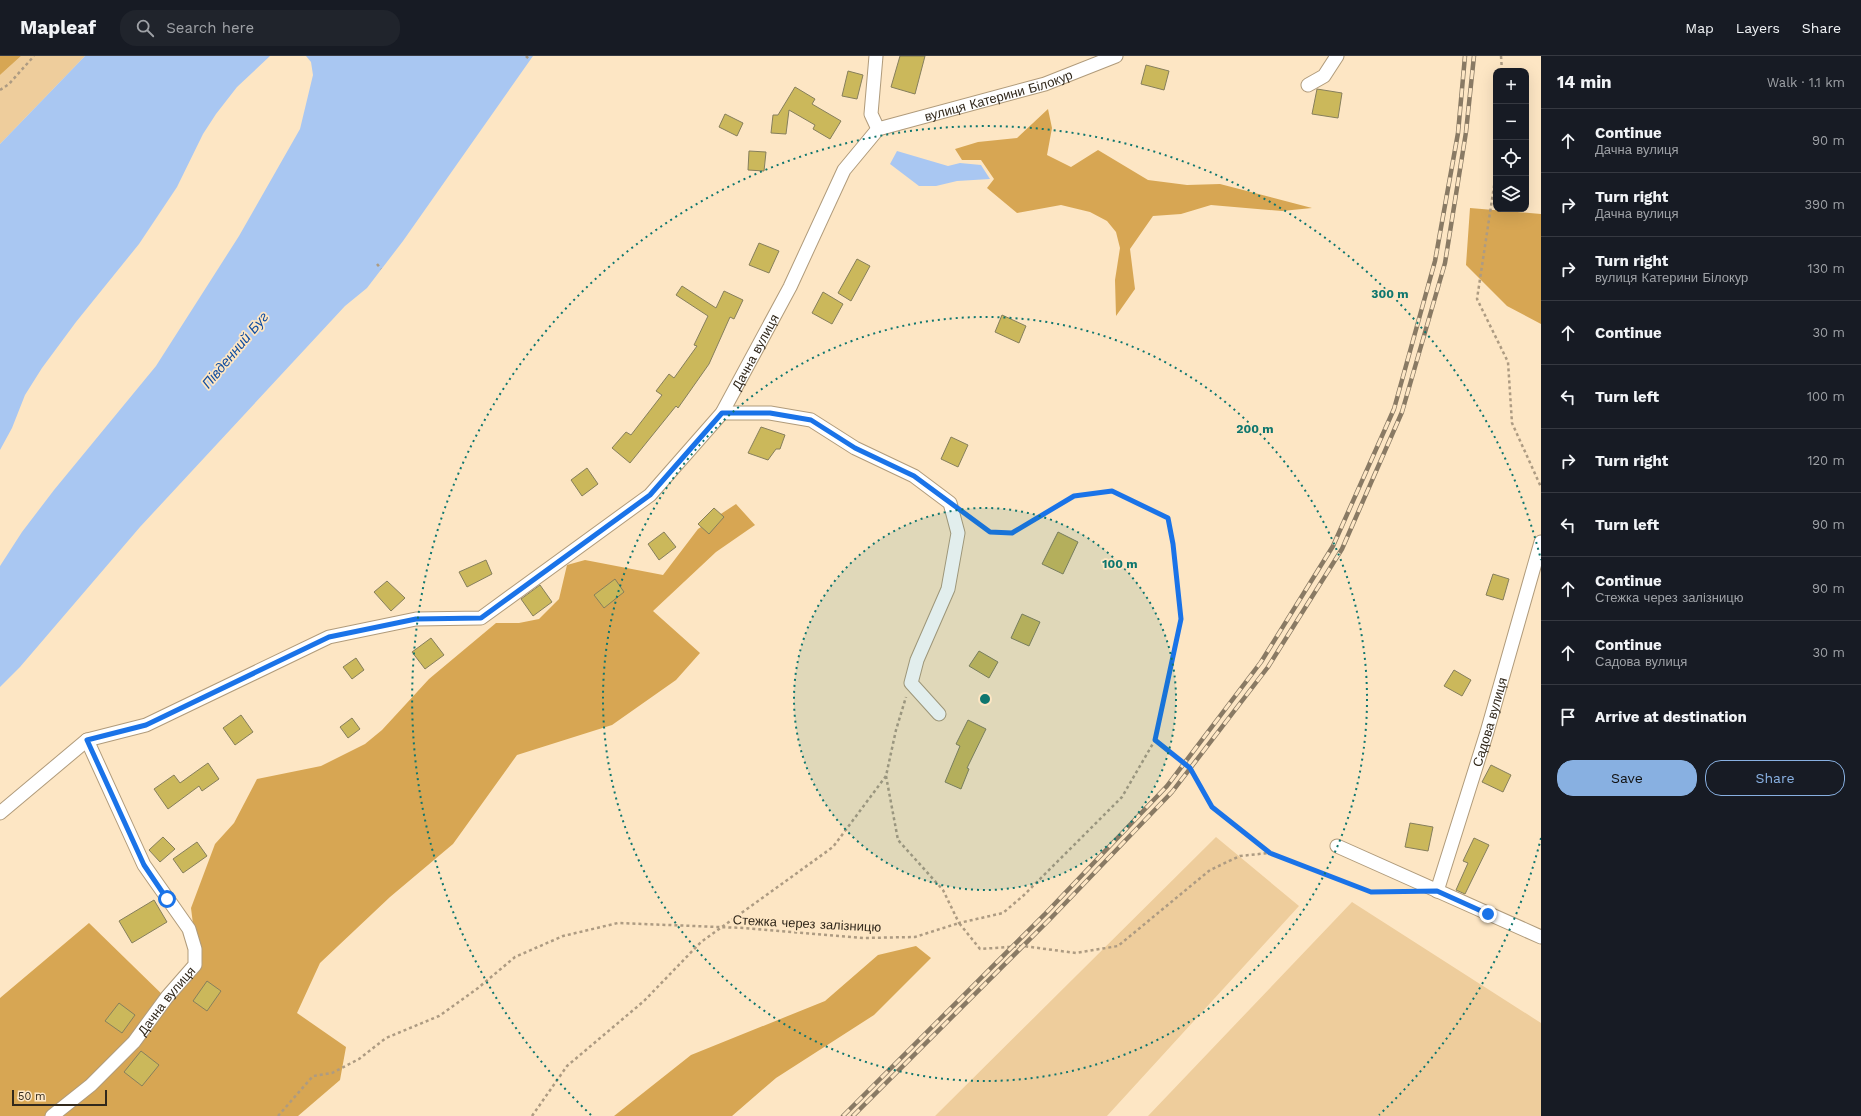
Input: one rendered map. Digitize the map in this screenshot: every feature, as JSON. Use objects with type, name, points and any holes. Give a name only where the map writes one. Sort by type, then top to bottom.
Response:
[{"type":"street","points":[[876,56],[871,114],[878,129]]},
{"type":"street","name":"вулиця Катерини Білокур","points":[[878,129],[1045,84],[1116,56]]},
{"type":"street","points":[[1308,85],[1324,76],[1337,56]]},
{"type":"street","name":"Дачна вулиця","points":[[52,1116],[91,1085],[134,1042],[167,997],[195,965],[195,949],[188,929],[144,865],[87,740],[146,725],[329,637],[416,619],[481,618],[650,495],[722,413],[790,287],[844,170],[878,129]]},
{"type":"street","points":[[722,413],[770,413],[811,420],[855,448],[914,476],[950,503],[958,534],[948,589],[917,660],[910,683],[939,714]]},
{"type":"street","name":"Садова вулиця","points":[[1437,891],[1487,732],[1540,550]]},
{"type":"street","points":[[0,813],[87,740]]},
{"type":"street","points":[[1337,846],[1541,937]]},
{"type":"path","points":[[0,90],[9,84],[34,56]]},
{"type":"path","points":[[526,56],[530,60]]},
{"type":"path","points":[[1501,56],[1502,68]]},
{"type":"path","points":[[1496,176],[1477,299],[1508,362],[1512,423],[1541,487]]},
{"type":"path","points":[[377,264],[381,269]]},
{"type":"path","name":"Стежка через залізницю","points":[[278,1116],[314,1076],[332,1073],[359,1059],[386,1038],[439,1016],[478,988],[515,957],[556,939],[618,923],[723,928],[863,938],[915,937],[959,923],[1003,913],[1024,895],[1122,797],[1155,740],[1181,619],[1173,544],[1168,518],[1112,491],[1074,496],[1012,533],[990,532],[950,503]]},
{"type":"path","points":[[910,683],[896,730],[886,776],[898,840],[943,890],[959,923],[980,949],[1023,946],[1076,953],[1118,946],[1210,870],[1240,856],[1270,853]]},
{"type":"path","points":[[1155,740],[1190,768],[1212,807],[1270,853],[1371,892],[1408,891]]},
{"type":"path","points":[[532,1116],[567,1066],[644,1001],[701,942],[723,928],[833,847],[886,776]]},
{"type":"shaded area","points":[[0,56],[21,56],[0,75]]},
{"type":"shaded area","points":[[21,56],[85,56],[0,144],[0,75]]},
{"type":"shaded area","points":[[1048,109],[1052,128],[1047,155],[1071,167],[1098,150],[1148,180],[1187,185],[1220,184],[1312,208],[1282,211],[1211,205],[1181,214],[1153,216],[1130,249],[1135,289],[1116,316],[1115,280],[1120,248],[1116,232],[1107,221],[1090,212],[1061,205],[1017,213],[987,188],[994,179],[981,160],[962,160],[955,149],[978,142],[1017,138]]},
{"type":"shaded area","points":[[1470,208],[1493,210],[1493,212],[1541,214],[1541,324],[1507,306],[1466,265]]},
{"type":"shaded area","points":[[736,504],[755,525],[716,552],[653,611],[700,653],[676,680],[612,725],[517,755],[453,844],[390,897],[320,963],[297,1013],[346,1047],[340,1080],[298,1116],[0,1116],[0,998],[89,923],[170,1002],[196,948],[191,908],[215,844],[234,823],[257,779],[321,766],[365,744],[382,730],[429,679],[496,623],[519,623],[539,619],[559,599],[567,565],[585,560],[663,575],[698,529]]},
{"type":"shaded area","points":[[1216,837],[1299,906],[1107,1116],[935,1116]]},
{"type":"shaded area","points":[[1352,902],[1541,1023],[1541,1116],[1148,1116]]},
{"type":"shaded area","points":[[916,946],[931,958],[874,1015],[776,1078],[732,1116],[614,1116],[691,1055],[825,1001],[878,955]]},
{"type":"water","points":[[85,56],[270,56],[237,87],[216,114],[203,134],[177,187],[139,244],[76,322],[42,368],[25,395],[12,428],[0,450],[0,144]]},
{"type":"water","name":"Південний Буг","points":[[306,56],[533,56],[403,241],[367,288],[345,306],[140,527],[20,667],[0,687],[0,566],[22,532],[54,490],[156,366],[239,236],[300,129],[313,75],[311,62]]},
{"type":"water","points":[[897,151],[948,166],[960,163],[981,165],[990,179],[957,181],[936,186],[919,186],[890,164]]},
{"type":"building","points":[[900,56],[925,56],[915,94],[891,87]]},
{"type":"building","points":[[1146,65],[1169,71],[1164,90],[1141,84]]},
{"type":"building","points":[[848,71],[863,75],[857,99],[842,96]]},
{"type":"building","points":[[795,87],[815,99],[812,104],[841,121],[830,139],[813,129],[815,125],[789,110],[786,134],[771,133],[773,115],[778,115]]},
{"type":"building","points":[[1317,89],[1342,93],[1338,118],[1312,114]]},
{"type":"building","points":[[725,114],[743,123],[737,136],[719,127]]},
{"type":"building","points":[[749,151],[766,152],[764,171],[748,170]]},
{"type":"building","points":[[759,243],[779,251],[769,273],[749,265]]},
{"type":"building","points":[[857,259],[870,266],[851,301],[838,293]]},
{"type":"building","points":[[682,286],[716,308],[724,291],[743,300],[734,319],[730,317],[709,364],[678,408],[676,406],[630,463],[612,448],[626,432],[631,435],[662,395],[656,391],[669,374],[674,378],[697,346],[694,345],[708,316],[676,295]]},
{"type":"building","points":[[823,292],[843,304],[832,324],[812,313]]},
{"type":"building","points":[[1002,315],[1026,326],[1019,343],[995,332]]},
{"type":"building","points":[[761,427],[785,435],[780,449],[776,449],[768,460],[748,453]]},
{"type":"building","points":[[951,437],[968,445],[958,467],[941,459]]},
{"type":"building","points":[[587,468],[598,484],[582,496],[571,480]]},
{"type":"building","points":[[714,508],[724,517],[709,534],[698,524]]},
{"type":"building","points":[[664,532],[676,547],[659,560],[648,544]]},
{"type":"building","points":[[1058,532],[1078,542],[1063,574],[1042,564]]},
{"type":"building","points":[[486,560],[492,574],[467,587],[459,572]]},
{"type":"building","points":[[1493,574],[1509,579],[1503,600],[1486,595]]},
{"type":"building","points":[[615,579],[624,592],[604,608],[594,595]]},
{"type":"building","points":[[387,581],[405,598],[391,611],[374,592]]},
{"type":"building","points":[[540,585],[552,602],[533,616],[521,599]]},
{"type":"building","points":[[1022,614],[1040,622],[1029,646],[1011,638]]},
{"type":"building","points":[[431,638],[444,655],[425,669],[412,652]]},
{"type":"building","points":[[979,651],[998,662],[989,678],[969,666]]},
{"type":"building","points":[[356,658],[364,670],[352,679],[343,667]]},
{"type":"building","points":[[1454,670],[1471,680],[1462,696],[1444,686]]},
{"type":"building","points":[[241,715],[253,732],[235,745],[223,728]]},
{"type":"building","points":[[352,718],[360,729],[348,738],[340,727]]},
{"type":"building","points":[[968,720],[986,729],[967,768],[969,769],[961,789],[945,782],[960,746],[956,744]]},
{"type":"building","points":[[208,763],[219,779],[202,791],[199,786],[168,809],[154,789],[174,775],[180,783]]},
{"type":"building","points":[[1491,765],[1511,775],[1503,792],[1482,782]]},
{"type":"building","points":[[1410,823],[1433,827],[1428,851],[1405,847]]},
{"type":"building","points":[[163,837],[175,849],[160,862],[149,850]]},
{"type":"building","points":[[1474,838],[1489,845],[1465,894],[1456,890],[1468,863],[1463,861]]},
{"type":"building","points":[[197,842],[207,856],[183,873],[173,859]]},
{"type":"building","points":[[154,900],[167,922],[132,943],[119,921]]},
{"type":"building","points":[[207,981],[221,991],[207,1011],[193,1001]]},
{"type":"building","points":[[119,1003],[135,1015],[122,1033],[105,1021]]},
{"type":"building","points":[[141,1051],[159,1065],[142,1086],[124,1072]]},
{"type":"railway","points":[[843,1116],[1045,914],[1167,786],[1261,662],[1333,546],[1394,409],[1435,261],[1458,133],[1465,56]]},
{"type":"railway","points":[[853,1116],[1051,918],[1172,792],[1268,667],[1342,549],[1402,412],[1445,263],[1466,132],[1474,56]]},
{"type":"route","points":[[167,899],[144,865],[124,818],[87,740],[146,725],[329,637],[416,619],[481,618],[650,495],[722,413],[770,413],[811,420],[855,448],[914,476],[990,532],[1012,533],[1074,496],[1112,491],[1168,518],[1173,544],[1181,619],[1155,740],[1190,768],[1212,807],[1270,853],[1371,892],[1437,891],[1488,914]]}]
